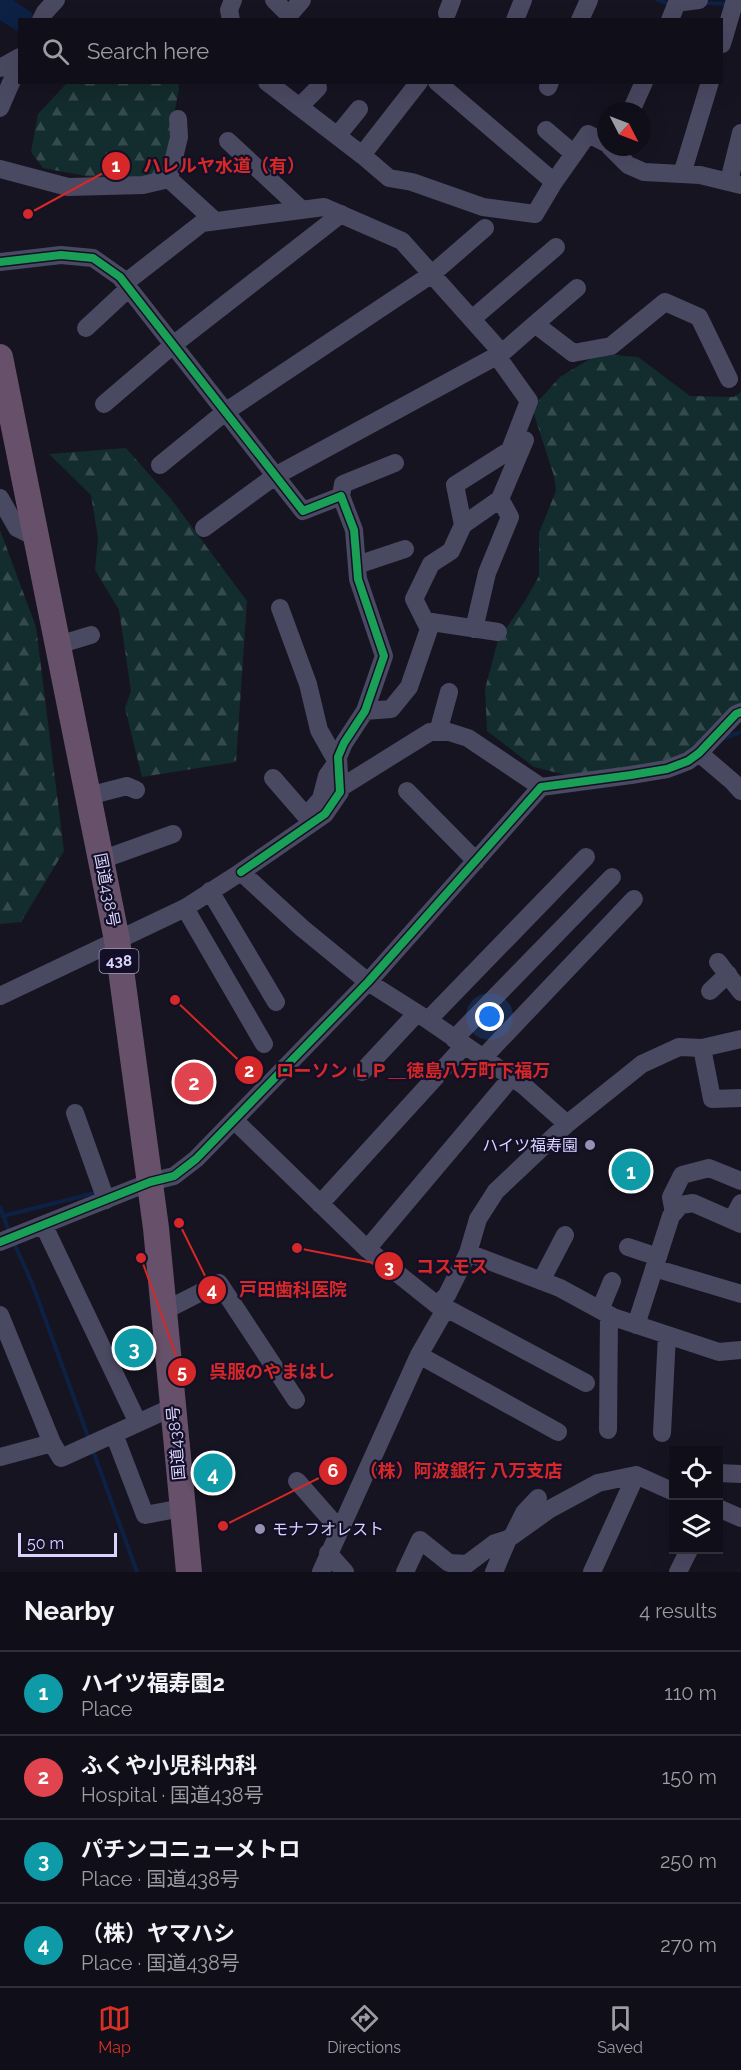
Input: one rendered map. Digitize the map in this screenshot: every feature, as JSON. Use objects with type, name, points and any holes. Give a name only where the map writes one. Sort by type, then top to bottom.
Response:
[{"type":"highway","name":"国道438号","points":[[0,357],[117,940],[150,1182],[189,1572]]},
{"type":"street","points":[[42,18],[56,0]]},
{"type":"street","points":[[274,0],[289,15],[302,0]]},
{"type":"street","points":[[516,18],[524,0]]},
{"type":"street","points":[[581,18],[589,0]]},
{"type":"street","points":[[671,18],[679,0],[699,0]]},
{"type":"street","points":[[723,41],[735,0]]},
{"type":"street","points":[[0,68],[18,60]]},
{"type":"street","points":[[0,108],[18,64]]},
{"type":"street","points":[[270,84],[389,178],[412,182],[483,207],[535,214],[554,182],[588,134],[597,139]]},
{"type":"street","points":[[439,84],[554,182]]},
{"type":"street","points":[[636,102],[643,84]]},
{"type":"street","points":[[682,174],[709,84]]},
{"type":"street","points":[[362,155],[410,86]]},
{"type":"street","points":[[300,106],[318,88]]},
{"type":"street","points":[[337,136],[359,110]]},
{"type":"street","points":[[169,178],[179,137],[178,119]]},
{"type":"street","points":[[546,130],[574,154]]},
{"type":"street","points":[[620,156],[628,165],[644,172],[700,175],[735,183],[741,133]]},
{"type":"street","points":[[228,141],[293,211],[311,238]]},
{"type":"street","points":[[0,169],[68,187],[143,185],[169,178]]},
{"type":"street","points":[[169,178],[215,221]]},
{"type":"street","points":[[86,328],[127,285],[202,223],[324,207],[402,241],[500,354],[529,401],[510,450],[455,485],[463,525]]},
{"type":"street","points":[[104,404],[173,345],[341,214]]},
{"type":"street","points":[[160,465],[225,412],[432,274],[485,228]]},
{"type":"street","points":[[472,319],[556,247]]},
{"type":"street","points":[[0,262],[61,255],[93,258],[120,277],[127,285],[303,511],[341,496]]},
{"type":"street","points":[[204,528],[275,476],[500,354],[577,288]]},
{"type":"street","points":[[535,324],[573,353],[610,346],[665,302],[699,317],[729,379]]},
{"type":"street","points":[[365,711],[391,709],[409,687],[429,628],[414,599],[431,564],[451,551],[463,525],[500,499],[527,436]]},
{"type":"street","points":[[273,778],[306,816],[321,799],[327,776],[337,762],[344,743],[365,711],[384,656],[358,579],[354,530],[341,496],[343,484],[395,463]]},
{"type":"street","points":[[0,498],[17,528],[37,537]]},
{"type":"street","points":[[474,629],[488,573],[510,517],[500,499]]},
{"type":"street","points":[[357,565],[405,549]]},
{"type":"street","points":[[0,996],[185,908],[325,814],[340,792],[337,762],[319,730],[308,684],[280,608]]},
{"type":"street","points":[[425,621],[498,633]]},
{"type":"street","points":[[58,645],[91,634]]},
{"type":"street","points":[[438,732],[449,692]]},
{"type":"street","points":[[0,1242],[150,1182],[174,1176],[196,1159],[368,982],[541,787],[667,769],[688,761],[699,753],[736,714],[741,712]]},
{"type":"street","points":[[340,788],[430,732],[449,732],[468,738],[541,787]]},
{"type":"street","points":[[699,753],[741,791]]},
{"type":"street","points":[[88,796],[127,786],[136,790]]},
{"type":"street","points":[[407,791],[476,861]]},
{"type":"street","points":[[101,860],[173,834]]},
{"type":"street","points":[[362,1072],[423,1017],[586,857]]},
{"type":"street","points":[[241,872],[302,928],[368,982],[523,1085],[567,1124]]},
{"type":"street","points":[[320,1204],[459,1042],[612,877]]},
{"type":"street","points":[[210,891],[276,1002]]},
{"type":"street","points":[[482,1059],[634,899]]},
{"type":"street","points":[[185,908],[264,1044]]},
{"type":"street","points":[[710,990],[723,968],[741,992]]},
{"type":"street","points":[[321,1572],[419,1355],[468,1253],[478,1219],[496,1191],[567,1124],[642,1065],[679,1047],[702,1048],[741,1039]]},
{"type":"street","points":[[702,1048],[712,1099],[741,1098]]},
{"type":"street","points":[[367,1250],[511,1078]]},
{"type":"street","points":[[75,1113],[106,1200]]},
{"type":"street","points":[[234,1120],[367,1250],[442,1306],[586,1383]]},
{"type":"street","points":[[674,1213],[671,1197],[682,1175],[710,1168],[741,1181]]},
{"type":"street","points":[[636,1325],[671,1216],[681,1205],[693,1203],[737,1222],[741,1203]]},
{"type":"street","points":[[44,1226],[138,1423]]},
{"type":"street","points":[[541,1281],[565,1234]]},
{"type":"street","points":[[628,1247],[656,1263],[741,1294]]},
{"type":"street","points":[[468,1253],[560,1288],[604,1313],[636,1325],[719,1352],[741,1350]]},
{"type":"street","points":[[608,1430],[604,1313],[612,1281]]},
{"type":"street","points":[[164,1311],[219,1283],[296,1400]]},
{"type":"street","points":[[0,1315],[52,1443],[61,1458],[172,1407]]},
{"type":"street","points":[[662,1433],[668,1335]]},
{"type":"street","points":[[419,1355],[558,1432]]},
{"type":"street","points":[[114,1434],[145,1515],[182,1508]]},
{"type":"street","points":[[0,1457],[52,1443]]},
{"type":"street","points":[[723,1473],[741,1473]]},
{"type":"street","points":[[592,1572],[636,1475]]},
{"type":"street","points":[[405,1572],[420,1540],[449,1563],[467,1564],[495,1543],[510,1538],[550,1509],[598,1483],[636,1475],[669,1486]]},
{"type":"street","points":[[297,1481],[340,1530]]},
{"type":"street","points":[[494,1572],[524,1513],[538,1498]]},
{"type":"street","points":[[723,1510],[741,1518]]},
{"type":"street","points":[[328,1553],[345,1572]]},
{"type":"street","points":[[678,1572],[687,1554]]},
{"type":"green space","points":[[66,84],[178,84],[162,176],[91,177],[43,168],[31,152],[38,114]]},
{"type":"green space","points":[[598,354],[638,357],[690,396],[734,397],[741,392],[741,718],[701,745],[665,764],[574,777],[534,767],[487,731],[485,689],[498,640],[539,576],[539,533],[556,491],[554,476],[532,408],[560,377]]},
{"type":"green space","points":[[126,448],[171,499],[247,601],[236,762],[142,777],[125,708],[131,691],[119,610],[95,570],[98,538],[91,495],[49,454]]},
{"type":"green space","points":[[0,530],[36,627],[64,851],[21,922],[0,924]]},
{"type":"waterway","points":[[658,0],[669,4]]},
{"type":"waterway","points":[[704,3],[729,4]]},
{"type":"waterway","points":[[0,6],[19,18]]},
{"type":"waterway","points":[[722,739],[741,732]]},
{"type":"waterway","points":[[3,1216],[99,1192]]},
{"type":"waterway","points":[[0,1207],[9,1231]]},
{"type":"waterway","points":[[13,1241],[32,1283],[89,1439]]},
{"type":"waterway","points":[[92,1448],[137,1572]]},
{"type":"cycle path","points":[[0,262],[61,255],[93,258],[120,277],[303,511],[341,496],[354,530],[358,579],[384,656],[365,711],[344,743],[338,757],[340,792],[325,814],[241,872]]},
{"type":"cycle path","points":[[0,1242],[150,1182],[174,1176],[196,1159],[368,982],[541,787],[667,769],[688,761],[699,753],[736,714],[741,712]]},
{"type":"place","name":"ハレルヤ水道（有）","points":[[28,214]]},
{"type":"place","name":"ローソン ＬＰ＿徳島八万町下福万","points":[[175,1000]]},
{"type":"place","name":"ふくや小児科内科","points":[[194,1082]]},
{"type":"place","name":"ハイツ福寿園","points":[[590,1145]]},
{"type":"place","name":"ハイツ福寿園2","points":[[631,1171]]},
{"type":"place","name":"戸田歯科医院","points":[[179,1223]]},
{"type":"place","name":"コスモス","points":[[297,1248]]},
{"type":"place","name":"呉服のやまはし","points":[[141,1258]]},
{"type":"place","name":"パチンコニューメトロ","points":[[134,1348]]},
{"type":"place","name":"（株）ヤマハシ","points":[[213,1473]]},
{"type":"place","name":"（株）阿波銀行 八万支店","points":[[223,1526]]},
{"type":"place","name":"モナフオレスト","points":[[260,1529]]}]
